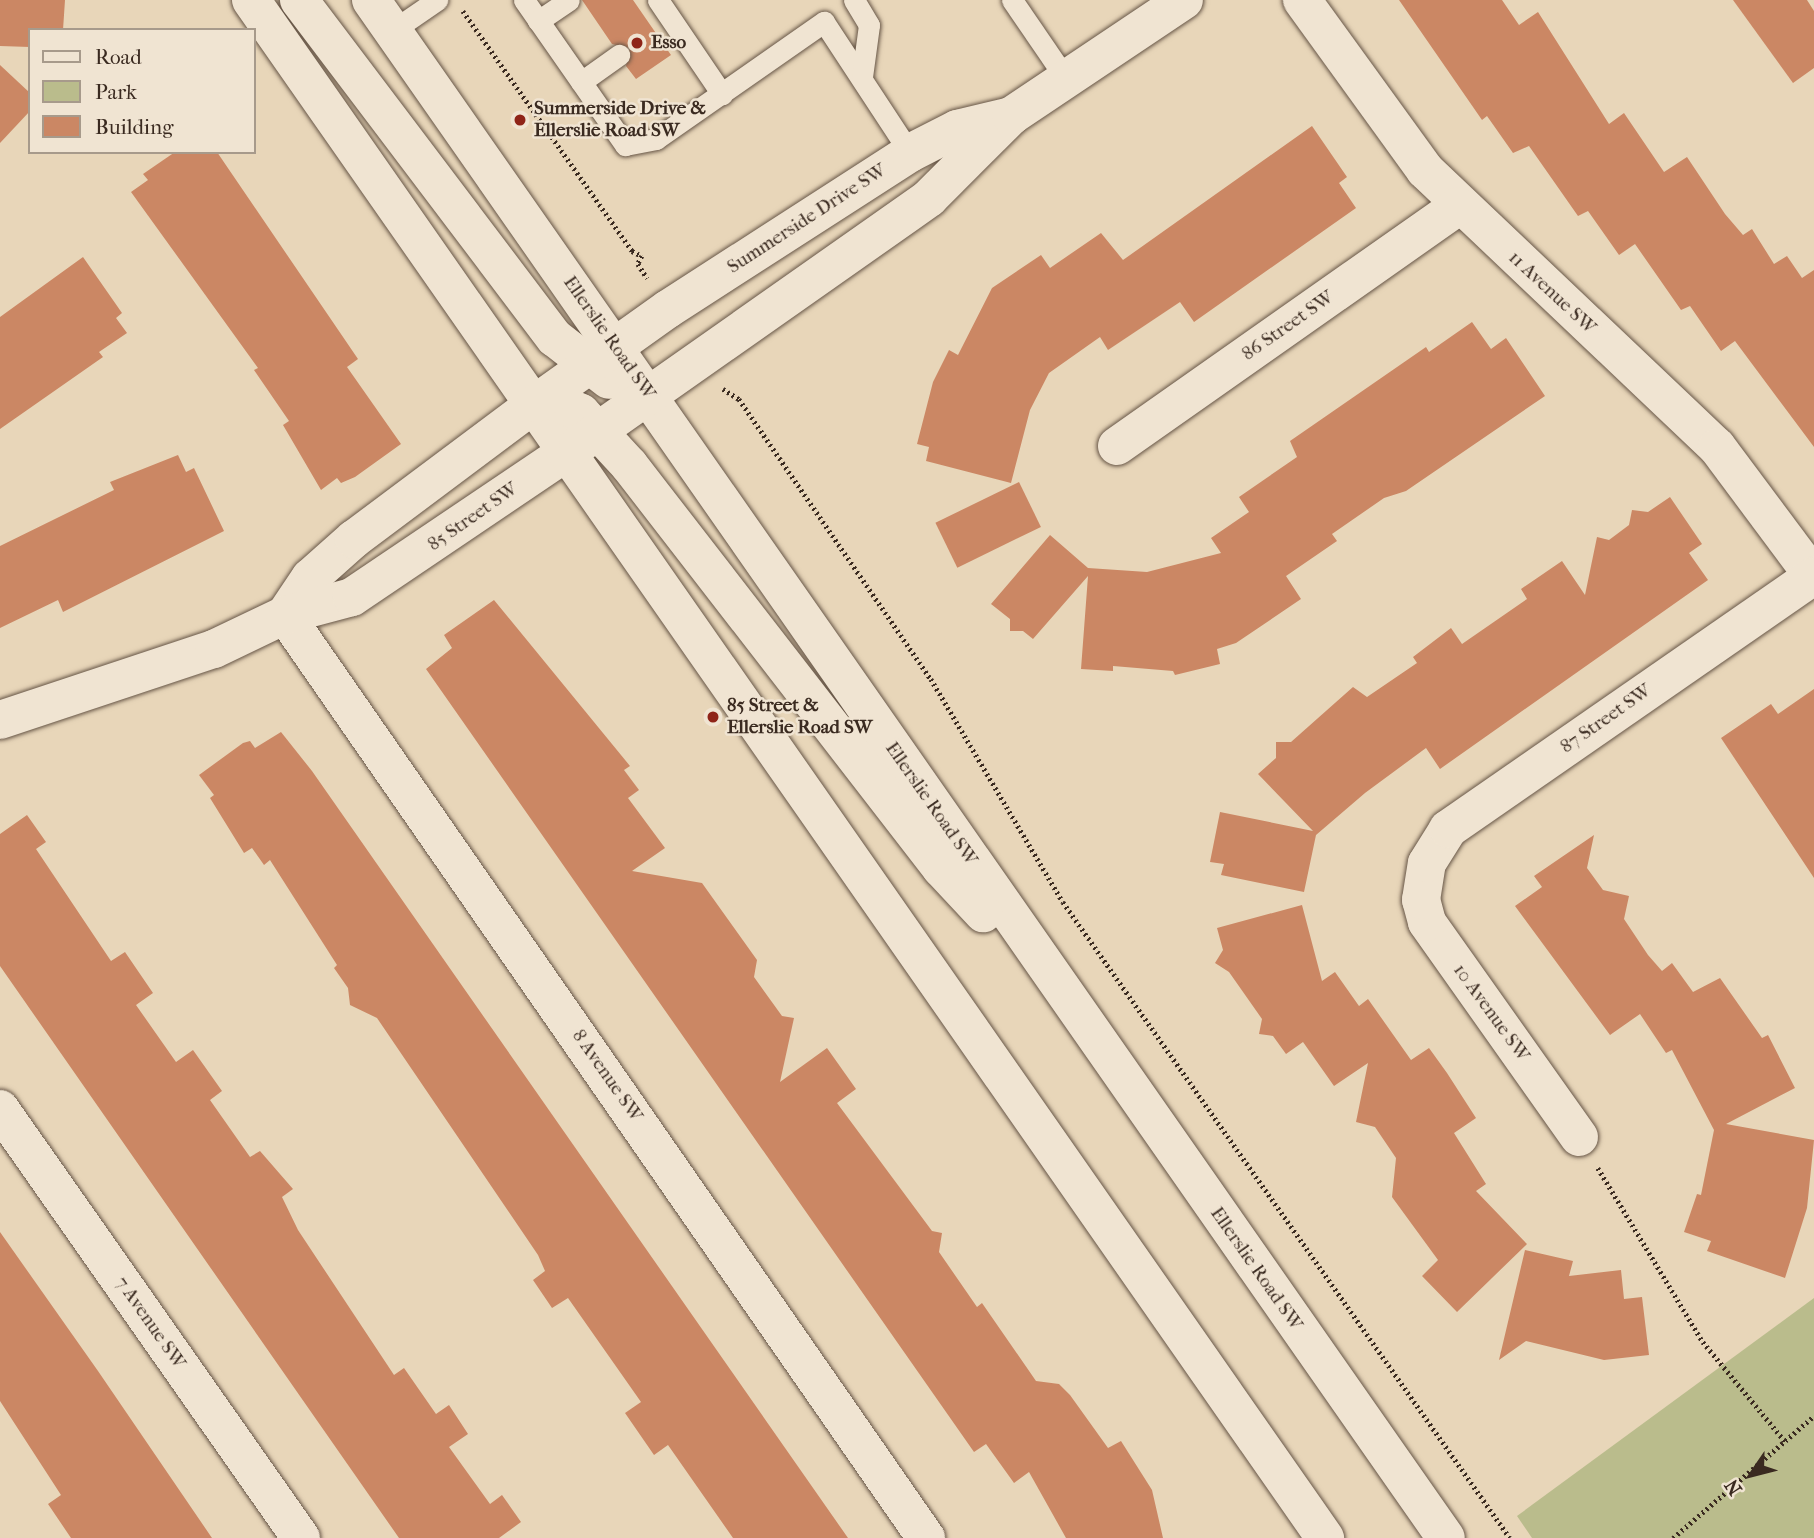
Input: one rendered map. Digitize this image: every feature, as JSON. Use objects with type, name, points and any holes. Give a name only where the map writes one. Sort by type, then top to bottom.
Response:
[{"type":"street","points":[[251,0],[536,403]]},
{"type":"street","points":[[299,0],[555,338],[602,356],[621,387],[650,395]]},
{"type":"street","name":"Ellerslie Road SW","points":[[370,0],[602,356]]},
{"type":"street","name":"Summerside Drive SW","points":[[650,395],[929,198],[1012,116],[1184,0]]},
{"type":"street","name":"11 Avenue SW","points":[[1302,0],[1387,121],[1458,206],[1717,447],[1814,576]]},
{"type":"street","name":"Summerside Drive SW","points":[[602,356],[910,153],[957,129],[1012,116]]},
{"type":"street","name":"86 Street SW","points":[[1117,446],[1458,206]]},
{"type":"street","points":[[285,615],[310,578],[354,539],[602,356]]},
{"type":"street","name":"Ellerslie Road SW","points":[[650,395],[1062,995],[1446,1538]]},
{"type":"street","name":"85 Street SW","points":[[0,720],[214,649],[285,615],[352,597],[391,575],[650,395]]},
{"type":"street","points":[[536,403],[558,403],[581,413],[584,441],[1325,1538]]},
{"type":"street","points":[[584,441],[941,868],[1062,995]]},
{"type":"street","name":"87 Street SW","points":[[1421,882],[1448,829],[1814,576]]},
{"type":"street","name":"8 Avenue SW","points":[[285,615],[926,1538]]},
{"type":"street","name":"10 Avenue SW","points":[[1421,882],[1427,922],[1438,940],[1579,1138]]},
{"type":"street","name":"7 Avenue SW","points":[[0,1109],[301,1538]]},
{"type":"lane","points":[[392,32],[437,0]]},
{"type":"lane","points":[[523,0],[625,145],[656,139],[824,22],[910,153]]},
{"type":"lane","points":[[538,21],[569,0]]},
{"type":"lane","points":[[658,0],[663,24],[722,94]]},
{"type":"lane","points":[[854,0],[869,26],[862,77]]},
{"type":"lane","points":[[1012,0],[1066,79]]},
{"type":"lane","points":[[581,82],[619,55]]},
{"type":"path","points":[[463,12],[632,251],[642,256],[638,264]]},
{"type":"path","points":[[727,394],[740,398],[931,679],[1063,902],[1510,1538]]},
{"type":"path","points":[[1579,1138],[1703,1342],[1785,1441]]},
{"type":"path","points":[[1674,1538],[1814,1416]]},
{"type":"green space","points":[[1814,1298],[1814,1538],[1532,1538],[1517,1516]]},
{"type":"building","points":[[0,0],[65,0],[63,28],[28,28],[28,47],[0,46]]},
{"type":"building","name":"Esso","points":[[582,0],[633,0],[671,55],[636,79],[626,66],[630,48],[612,44]]},
{"type":"building","points":[[1399,0],[1502,0],[1519,25],[1538,12],[1609,124],[1624,113],[1664,172],[1687,157],[1725,214],[1743,235],[1752,229],[1774,264],[1787,256],[1802,278],[1814,270],[1814,447],[1735,341],[1721,351],[1690,306],[1681,310],[1635,244],[1619,255],[1588,211],[1578,216],[1529,146],[1513,153],[1487,116],[1482,120]]},
{"type":"building","points":[[1733,0],[1807,0],[1814,11],[1814,68],[1793,83]]},
{"type":"building","points":[[0,65],[28,91],[28,113],[0,143]]},
{"type":"building","points":[[1312,126],[1347,177],[1339,183],[1356,208],[1194,322],[1180,302],[1108,350],[1100,337],[1049,373],[1030,410],[1011,483],[926,461],[929,447],[917,444],[933,382],[949,350],[958,355],[992,288],[1041,255],[1050,268],[1101,233],[1123,260]]},
{"type":"building","points":[[172,154],[218,154],[358,359],[347,367],[401,444],[355,477],[341,483],[337,478],[321,490],[283,425],[289,421],[254,370],[258,368],[131,192],[148,180],[143,174]]},
{"type":"building","points":[[83,257],[122,313],[116,318],[127,333],[99,352],[103,357],[0,429],[0,317]]},
{"type":"building","points":[[1472,322],[1491,349],[1506,338],[1545,396],[1406,491],[1384,498],[1332,534],[1337,541],[1286,576],[1301,599],[1236,643],[1217,649],[1220,664],[1175,675],[1173,671],[1113,666],[1113,671],[1081,669],[1088,576],[1033,639],[1023,631],[1010,631],[1010,619],[991,604],[1050,535],[1088,568],[1147,572],[1221,553],[1211,538],[1249,512],[1239,497],[1297,457],[1290,441],[1426,347],[1429,352]]},
{"type":"building","points":[[178,455],[186,472],[194,468],[224,531],[63,612],[58,600],[0,628],[0,546],[114,490],[110,482]]},
{"type":"building","points":[[1019,482],[1041,527],[957,568],[935,523]]},
{"type":"building","points":[[1670,497],[1702,544],[1689,553],[1708,580],[1440,769],[1426,748],[1365,793],[1316,835],[1304,892],[1221,875],[1224,864],[1210,862],[1220,812],[1313,831],[1258,774],[1276,758],[1276,742],[1291,742],[1353,687],[1367,697],[1417,663],[1413,657],[1451,628],[1462,644],[1527,599],[1521,589],[1562,561],[1585,595],[1597,537],[1609,540],[1629,525],[1632,510],[1648,512]]},
{"type":"building","points":[[494,600],[630,766],[624,770],[639,790],[628,798],[665,848],[632,871],[702,883],[757,960],[754,977],[782,1016],[794,1018],[780,1082],[827,1048],[856,1089],[837,1103],[932,1231],[942,1233],[939,1252],[977,1307],[982,1303],[1036,1381],[1059,1384],[1108,1448],[1121,1441],[1152,1490],[1163,1538],[1066,1538],[1029,1472],[1014,1483],[986,1444],[974,1452],[426,669],[452,648],[444,635]]},
{"type":"building","points":[[1814,689],[1814,878],[1721,738],[1771,704],[1778,714]]},
{"type":"building","points":[[281,732],[312,771],[848,1538],[733,1538],[668,1445],[654,1455],[625,1413],[641,1402],[568,1298],[552,1308],[533,1280],[545,1271],[538,1255],[377,1018],[350,1005],[348,988],[334,968],[337,965],[270,860],[264,865],[252,848],[244,853],[210,798],[214,795],[199,775],[243,743],[250,741],[255,748]]},
{"type":"building","points":[[27,815],[46,842],[36,849],[111,961],[125,952],[153,993],[136,1005],[176,1062],[193,1050],[222,1091],[210,1100],[250,1157],[260,1151],[293,1189],[282,1197],[298,1230],[394,1375],[404,1368],[436,1414],[449,1405],[468,1434],[449,1447],[490,1504],[502,1495],[521,1522],[499,1538],[399,1538],[0,966],[0,834]]},
{"type":"building","points":[[1594,835],[1587,868],[1603,890],[1629,896],[1624,919],[1648,955],[1662,971],[1672,963],[1693,992],[1720,978],[1762,1038],[1768,1035],[1795,1088],[1726,1124],[1814,1140],[1807,1208],[1785,1278],[1707,1251],[1711,1241],[1684,1232],[1697,1194],[1701,1195],[1714,1130],[1672,1050],[1666,1053],[1640,1014],[1610,1035],[1515,906],[1542,887],[1534,876]]},
{"type":"building","points":[[1302,905],[1322,981],[1335,972],[1359,1006],[1368,999],[1411,1060],[1429,1048],[1447,1073],[1476,1118],[1454,1133],[1486,1184],[1476,1191],[1527,1244],[1457,1312],[1422,1276],[1438,1260],[1392,1197],[1396,1158],[1375,1127],[1356,1122],[1368,1063],[1334,1086],[1303,1042],[1286,1054],[1273,1036],[1259,1034],[1262,1019],[1229,972],[1215,963],[1223,950],[1217,928]]},
{"type":"building","points":[[0,1232],[212,1538],[71,1538],[48,1504],[61,1495],[0,1401]]},
{"type":"building","points":[[1525,1250],[1573,1261],[1569,1276],[1621,1270],[1624,1299],[1642,1297],[1649,1355],[1604,1360],[1526,1341],[1499,1360]]},
{"type":"place","name":"Esso","points":[[637,43]]},
{"type":"place","name":"Summerside Drive & Ellerslie Road SW","points":[[520,120]]},
{"type":"place","name":"85 Street & Ellerslie Road SW","points":[[713,717]]}]
